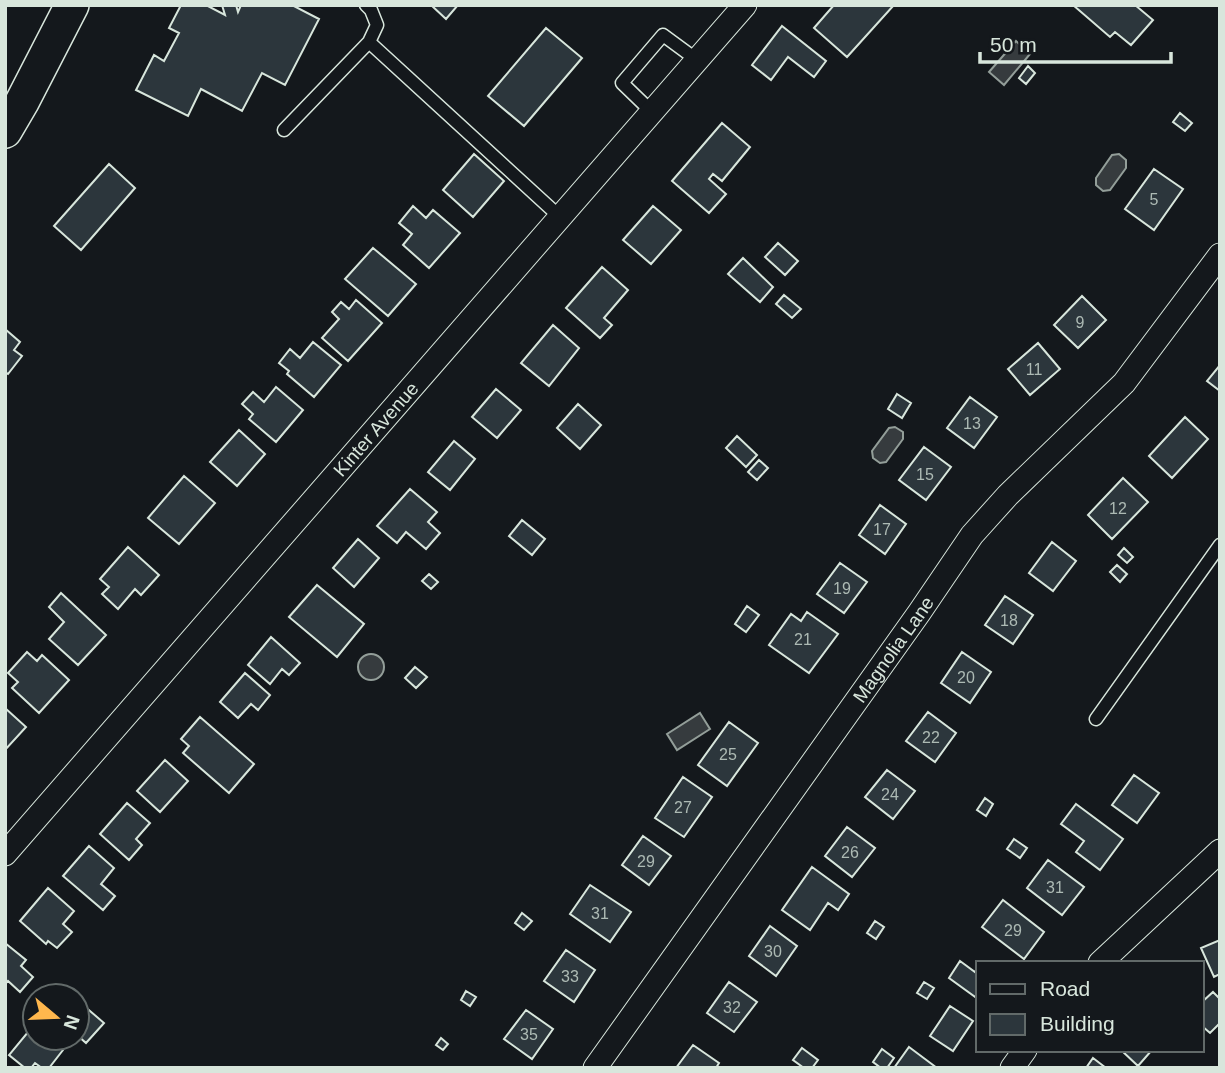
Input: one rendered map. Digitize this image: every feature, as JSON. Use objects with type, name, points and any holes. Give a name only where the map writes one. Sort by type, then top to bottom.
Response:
[{"type":"main road","points":[[5,131],[72,5]]},
{"type":"street","name":"Kinter Avenue","points":[[5,854],[745,5]]},
{"type":"street","name":"Magnolia Lane","points":[[595,1068],[972,535],[1008,495],[1124,383],[1220,255]]},
{"type":"street","points":[[1102,961],[1220,852]]},
{"type":"street","points":[[1012,1068],[1024,1052]]},
{"type":"lane","points":[[284,130],[369,42],[377,25],[366,5]]},
{"type":"lane","points":[[652,112],[622,83],[663,35],[698,60]]},
{"type":"lane","points":[[369,42],[560,218]]},
{"type":"lane","points":[[1096,719],[1220,545]]},
{"type":"shaded area","points":[[1016,41],[1030,54],[1004,85],[989,72]]},
{"type":"shaded area","points":[[1119,154],[1126,160],[1126,168],[1110,190],[1103,191],[1096,185],[1096,178],[1112,155]]},
{"type":"shaded area","points":[[895,427],[903,432],[903,439],[886,462],[880,463],[873,458],[872,451],[889,428]]},
{"type":"shaded area","points":[[371,654],[380,658],[384,667],[380,676],[371,680],[362,676],[358,667],[362,658]]},
{"type":"shaded area","points":[[700,713],[710,729],[677,750],[667,734]]},
{"type":"building","points":[[181,5],[206,5],[225,15],[222,5],[236,5],[238,12],[241,5],[292,5],[319,19],[285,85],[262,73],[242,111],[201,89],[188,116],[136,90],[154,55],[164,61],[179,33],[169,28]]},
{"type":"building","points":[[431,5],[458,5],[446,19]]},
{"type":"building","points":[[834,5],[894,5],[847,57],[814,28]]},
{"type":"building","points":[[1073,5],[1135,5],[1153,20],[1131,45],[1115,32],[1110,37]]},
{"type":"building","points":[[782,26],[826,61],[814,77],[788,57],[771,80],[752,65]]},
{"type":"building","points":[[546,28],[582,58],[524,126],[488,96]]},
{"type":"building","points":[[1028,66],[1035,73],[1026,84],[1019,78]]},
{"type":"building","points":[[1180,113],[1192,123],[1185,131],[1173,122]]},
{"type":"building","points":[[722,123],[750,147],[722,181],[713,174],[709,179],[726,194],[709,213],[672,181]]},
{"type":"building","points":[[474,154],[504,181],[473,217],[443,190]]},
{"type":"building","points":[[109,164],[135,188],[81,250],[54,226]]},
{"type":"building","points":[[1154,169],[1183,189],[1154,230],[1125,209]]},
{"type":"building","points":[[413,206],[426,218],[433,210],[460,233],[429,268],[403,245],[412,234],[399,223]]},
{"type":"building","points":[[653,206],[681,230],[651,264],[623,240]]},
{"type":"building","points":[[778,243],[798,261],[785,275],[765,257]]},
{"type":"building","points":[[373,248],[416,284],[388,316],[345,279]]},
{"type":"building","points":[[743,258],[773,287],[760,302],[728,274]]},
{"type":"building","points":[[602,267],[628,290],[604,318],[612,325],[600,338],[566,308]]},
{"type":"building","points":[[784,295],[801,309],[792,318],[776,304]]},
{"type":"building","points":[[1082,296],[1106,320],[1078,348],[1054,325]]},
{"type":"building","points":[[356,300],[382,323],[348,361],[322,338],[339,319],[332,312],[341,302],[349,309]]},
{"type":"building","points":[[553,325],[579,348],[549,386],[521,363]]},
{"type":"building","points":[[5,329],[20,342],[14,350],[22,356],[8,374],[5,372]]},
{"type":"building","points":[[313,342],[341,365],[314,397],[287,374],[289,371],[279,363],[290,349],[300,358]]},
{"type":"building","points":[[1038,343],[1060,369],[1030,395],[1008,369]]},
{"type":"building","points":[[1220,365],[1220,391],[1207,381]]},
{"type":"building","points":[[276,387],[303,410],[276,442],[249,419],[253,414],[242,404],[253,392],[264,402]]},
{"type":"building","points":[[496,389],[521,410],[497,438],[472,417]]},
{"type":"building","points":[[897,394],[911,403],[902,418],[888,409]]},
{"type":"building","points":[[970,397],[997,417],[974,448],[947,428]]},
{"type":"building","points":[[578,404],[601,425],[580,449],[557,428]]},
{"type":"building","points":[[1185,417],[1208,439],[1172,478],[1149,456]]},
{"type":"building","points":[[239,430],[265,454],[237,486],[210,462]]},
{"type":"building","points":[[737,436],[757,455],[746,467],[726,448]]},
{"type":"building","points":[[454,441],[475,459],[450,490],[428,472]]},
{"type":"building","points":[[924,447],[951,467],[926,500],[899,480]]},
{"type":"building","points":[[759,460],[768,468],[757,480],[748,472]]},
{"type":"building","points":[[184,476],[215,503],[179,544],[148,518]]},
{"type":"building","points":[[1123,478],[1148,502],[1112,539],[1088,515]]},
{"type":"building","points":[[410,489],[437,512],[428,522],[440,533],[426,549],[406,532],[397,543],[377,526]]},
{"type":"building","points":[[880,505],[906,524],[885,554],[859,535]]},
{"type":"building","points":[[522,520],[545,539],[532,555],[509,536]]},
{"type":"building","points":[[358,539],[379,558],[354,587],[333,568]]},
{"type":"building","points":[[1052,542],[1076,561],[1053,591],[1029,573]]},
{"type":"building","points":[[128,547],[159,575],[141,595],[135,589],[118,609],[102,594],[109,587],[100,579]]},
{"type":"building","points":[[1124,548],[1133,557],[1127,563],[1118,555]]},
{"type":"building","points":[[840,563],[867,582],[844,613],[817,594]]},
{"type":"building","points":[[1117,565],[1127,574],[1120,582],[1110,572]]},
{"type":"building","points":[[429,574],[438,582],[431,589],[422,581]]},
{"type":"building","points":[[317,585],[364,624],[337,657],[289,617]]},
{"type":"building","points":[[61,593],[106,635],[78,665],[49,639],[64,622],[49,607]]},
{"type":"building","points":[[1005,596],[1033,615],[1013,644],[985,625]]},
{"type":"building","points":[[747,606],[759,615],[746,632],[735,624]]},
{"type":"building","points":[[807,612],[838,634],[809,673],[769,645],[791,614],[801,621]]},
{"type":"building","points":[[271,637],[300,663],[289,675],[282,669],[270,684],[248,665]]},
{"type":"building","points":[[27,652],[37,661],[42,655],[69,680],[39,713],[12,688],[18,682],[8,673]]},
{"type":"building","points":[[962,652],[991,672],[970,703],[941,683]]},
{"type":"building","points":[[415,667],[427,677],[416,688],[405,678]]},
{"type":"building","points":[[245,673],[270,695],[258,710],[251,704],[238,718],[220,702]]},
{"type":"building","points":[[5,708],[26,727],[5,750]]},
{"type":"building","points":[[928,712],[956,733],[935,762],[906,741]]},
{"type":"building","points":[[200,717],[254,764],[229,793],[183,753],[189,746],[181,739]]},
{"type":"building","points":[[729,722],[758,743],[727,786],[698,765]]},
{"type":"building","points":[[165,760],[188,781],[160,812],[137,791]]},
{"type":"building","points":[[887,770],[915,791],[893,819],[865,797]]},
{"type":"building","points":[[1134,775],[1159,793],[1137,823],[1112,805]]},
{"type":"building","points":[[683,777],[712,797],[684,837],[655,818]]},
{"type":"building","points":[[985,798],[993,804],[986,816],[977,810]]},
{"type":"building","points":[[127,803],[150,823],[136,839],[142,845],[129,860],[100,834]]},
{"type":"building","points":[[1076,804],[1123,839],[1100,870],[1076,852],[1084,841],[1061,824]]},
{"type":"building","points":[[847,827],[875,848],[852,877],[825,856]]},
{"type":"building","points":[[643,836],[671,856],[649,885],[622,865]]},
{"type":"building","points":[[1014,839],[1027,848],[1020,858],[1007,849]]},
{"type":"building","points":[[89,846],[114,868],[101,884],[115,896],[103,910],[63,876]]},
{"type":"building","points":[[1048,860],[1084,887],[1062,915],[1027,888]]},
{"type":"building","points":[[812,867],[849,894],[838,910],[828,903],[810,930],[782,910]]},
{"type":"building","points":[[590,885],[631,912],[610,942],[570,914]]},
{"type":"building","points":[[48,888],[74,911],[63,924],[72,932],[57,948],[48,941],[46,944],[20,921]]},
{"type":"building","points":[[1003,900],[1044,932],[1024,959],[982,927]]},
{"type":"building","points":[[522,913],[532,921],[524,930],[515,923]]},
{"type":"building","points":[[875,921],[884,927],[876,939],[867,933]]},
{"type":"building","points":[[770,926],[797,946],[776,976],[749,956]]},
{"type":"building","points":[[1220,940],[1220,974],[1214,977],[1201,948]]},
{"type":"building","points":[[5,943],[26,960],[21,966],[33,977],[29,982],[21,982],[20,992],[8,981],[5,984]]},
{"type":"building","points":[[566,950],[595,970],[574,1002],[544,981]]},
{"type":"building","points":[[960,961],[976,971],[976,998],[949,978]]},
{"type":"building","points":[[729,982],[757,1002],[734,1032],[707,1013]]},
{"type":"building","points":[[924,982],[934,988],[927,999],[917,993]]},
{"type":"building","points":[[466,991],[476,997],[470,1006],[461,1000]]},
{"type":"building","points":[[1213,992],[1220,999],[1220,1023],[1210,1033],[1204,1028],[1204,1000]]},
{"type":"building","points":[[950,1006],[973,1021],[953,1051],[930,1036]]},
{"type":"building","points":[[526,1010],[553,1029],[532,1059],[504,1039]]},
{"type":"building","points":[[91,1012],[104,1023],[91,1037]]},
{"type":"building","points":[[441,1038],[448,1044],[443,1050],[436,1045]]},
{"type":"building","points":[[21,1040],[21,1052],[61,1052],[49,1068],[42,1068],[35,1063],[31,1068],[25,1068],[9,1055]]},
{"type":"building","points":[[693,1045],[719,1063],[716,1068],[676,1068]]},
{"type":"building","points":[[909,1047],[937,1068],[894,1068]]},
{"type":"building","points":[[802,1048],[818,1060],[812,1068],[804,1068],[793,1060]]},
{"type":"building","points":[[882,1049],[894,1058],[887,1068],[881,1068],[873,1062]]},
{"type":"building","points":[[1123,1052],[1150,1052],[1138,1066]]},
{"type":"building","points":[[1093,1058],[1106,1068],[1086,1068]]}]
